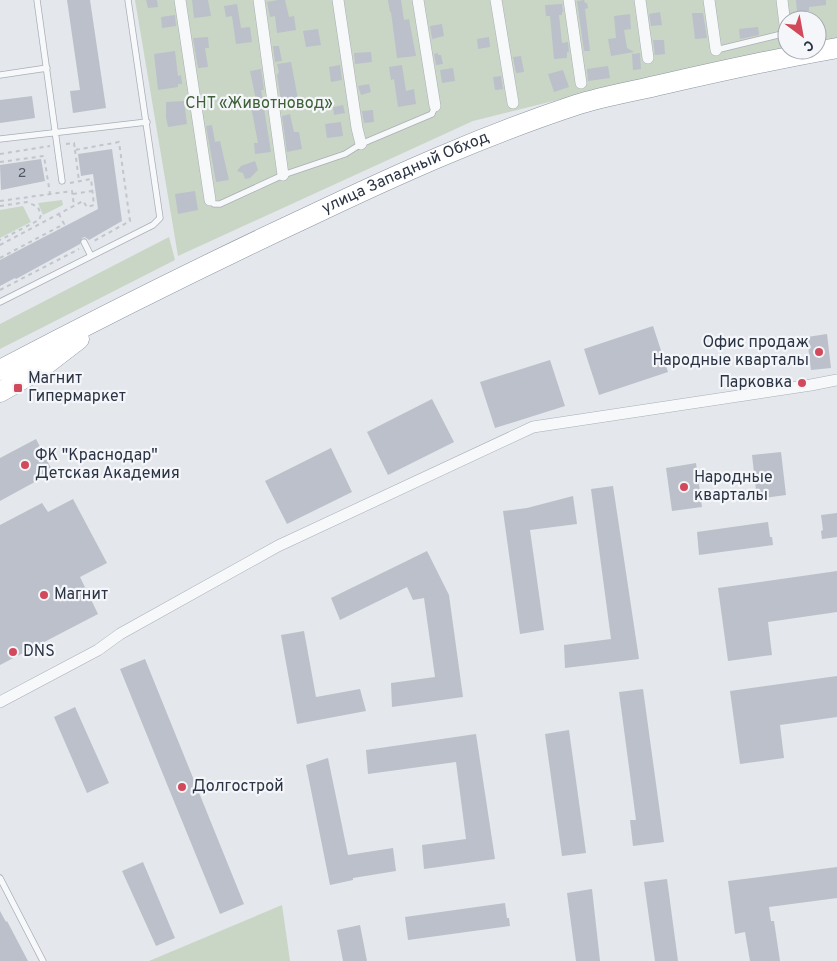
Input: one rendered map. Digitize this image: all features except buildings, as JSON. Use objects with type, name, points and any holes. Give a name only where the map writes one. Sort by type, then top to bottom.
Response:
[{"type":"highway","name":"улица Западный Обход","points":[[0,370],[161,287],[275,232],[405,171],[503,132],[578,105],[615,95],[767,60],[837,48]]},
{"type":"highway","name":"улица Западный Обход","points":[[0,379],[278,237],[408,177],[506,139],[610,105],[736,77],[837,59]]},
{"type":"highway","points":[[0,392],[40,369],[66,350],[81,336]]},
{"type":"street","points":[[180,0],[210,200]]},
{"type":"street","points":[[259,0],[283,174]]},
{"type":"street","points":[[338,0],[361,144]]},
{"type":"street","points":[[418,0],[435,106]]},
{"type":"street","points":[[496,0],[513,103]]},
{"type":"street","points":[[569,0],[581,82]]},
{"type":"street","points":[[640,0],[648,58]]},
{"type":"street","points":[[710,0],[716,50]]},
{"type":"street","points":[[0,702],[98,650],[120,634],[278,546],[533,427],[802,387],[837,380]]},
{"type":"lane","points":[[37,0],[48,68],[54,132],[62,182]]},
{"type":"lane","points":[[0,302],[153,224],[160,218],[128,0]]},
{"type":"lane","points":[[716,50],[777,35]]},
{"type":"lane","points":[[0,74],[48,68]]},
{"type":"lane","points":[[210,200],[214,204],[220,204],[283,174],[345,154],[361,144],[432,114],[435,106]]},
{"type":"lane","points":[[0,139],[64,130],[147,122]]},
{"type":"lane","points":[[85,244],[91,256]]},
{"type":"lane","points":[[0,878],[43,961]]},
{"type":"path","points":[[64,130],[66,144],[74,143],[80,181]]},
{"type":"path","points":[[0,290],[130,221],[119,142],[75,150]]},
{"type":"path","points":[[0,154],[56,146]]},
{"type":"path","points":[[0,162],[44,156],[50,194]]},
{"type":"path","points":[[0,245],[83,201],[87,207],[94,205],[91,179],[62,182]]},
{"type":"path","points":[[0,202],[72,191],[73,194],[92,191]]},
{"type":"path","points":[[73,194],[74,206]]},
{"type":"path","points":[[0,206],[27,202],[38,207],[41,215],[39,220],[0,240]]},
{"type":"path","points":[[0,258],[64,224],[59,214]]},
{"type":"green space","name":"СНТ «Животновод»","points":[[135,0],[837,0],[837,42],[827,42],[827,10],[777,10],[777,49],[606,88],[473,121],[178,256]]},
{"type":"green space","points":[[62,200],[63,205],[43,215],[38,203]]},
{"type":"green space","points":[[23,206],[31,222],[0,238],[0,210]]},
{"type":"green space","points":[[169,237],[175,260],[0,349],[0,324]]},
{"type":"green space","points":[[282,905],[290,961],[149,961]]},
{"type":"place","name":"Офис продаж Народные кварталы","points":[[819,352]]},
{"type":"place","name":"Парковка","points":[[802,383]]},
{"type":"place","name":"Магнит Гипермаркет","points":[[18,388]]},
{"type":"place","name":"ФК \"Краснодар\" Детская Академия","points":[[25,465]]},
{"type":"place","name":"Народные кварталы","points":[[684,487]]},
{"type":"place","name":"Магнит","points":[[44,595]]},
{"type":"place","name":"DNS","points":[[13,652]]},
{"type":"place","name":"Долгострой","points":[[182,787]]}]
